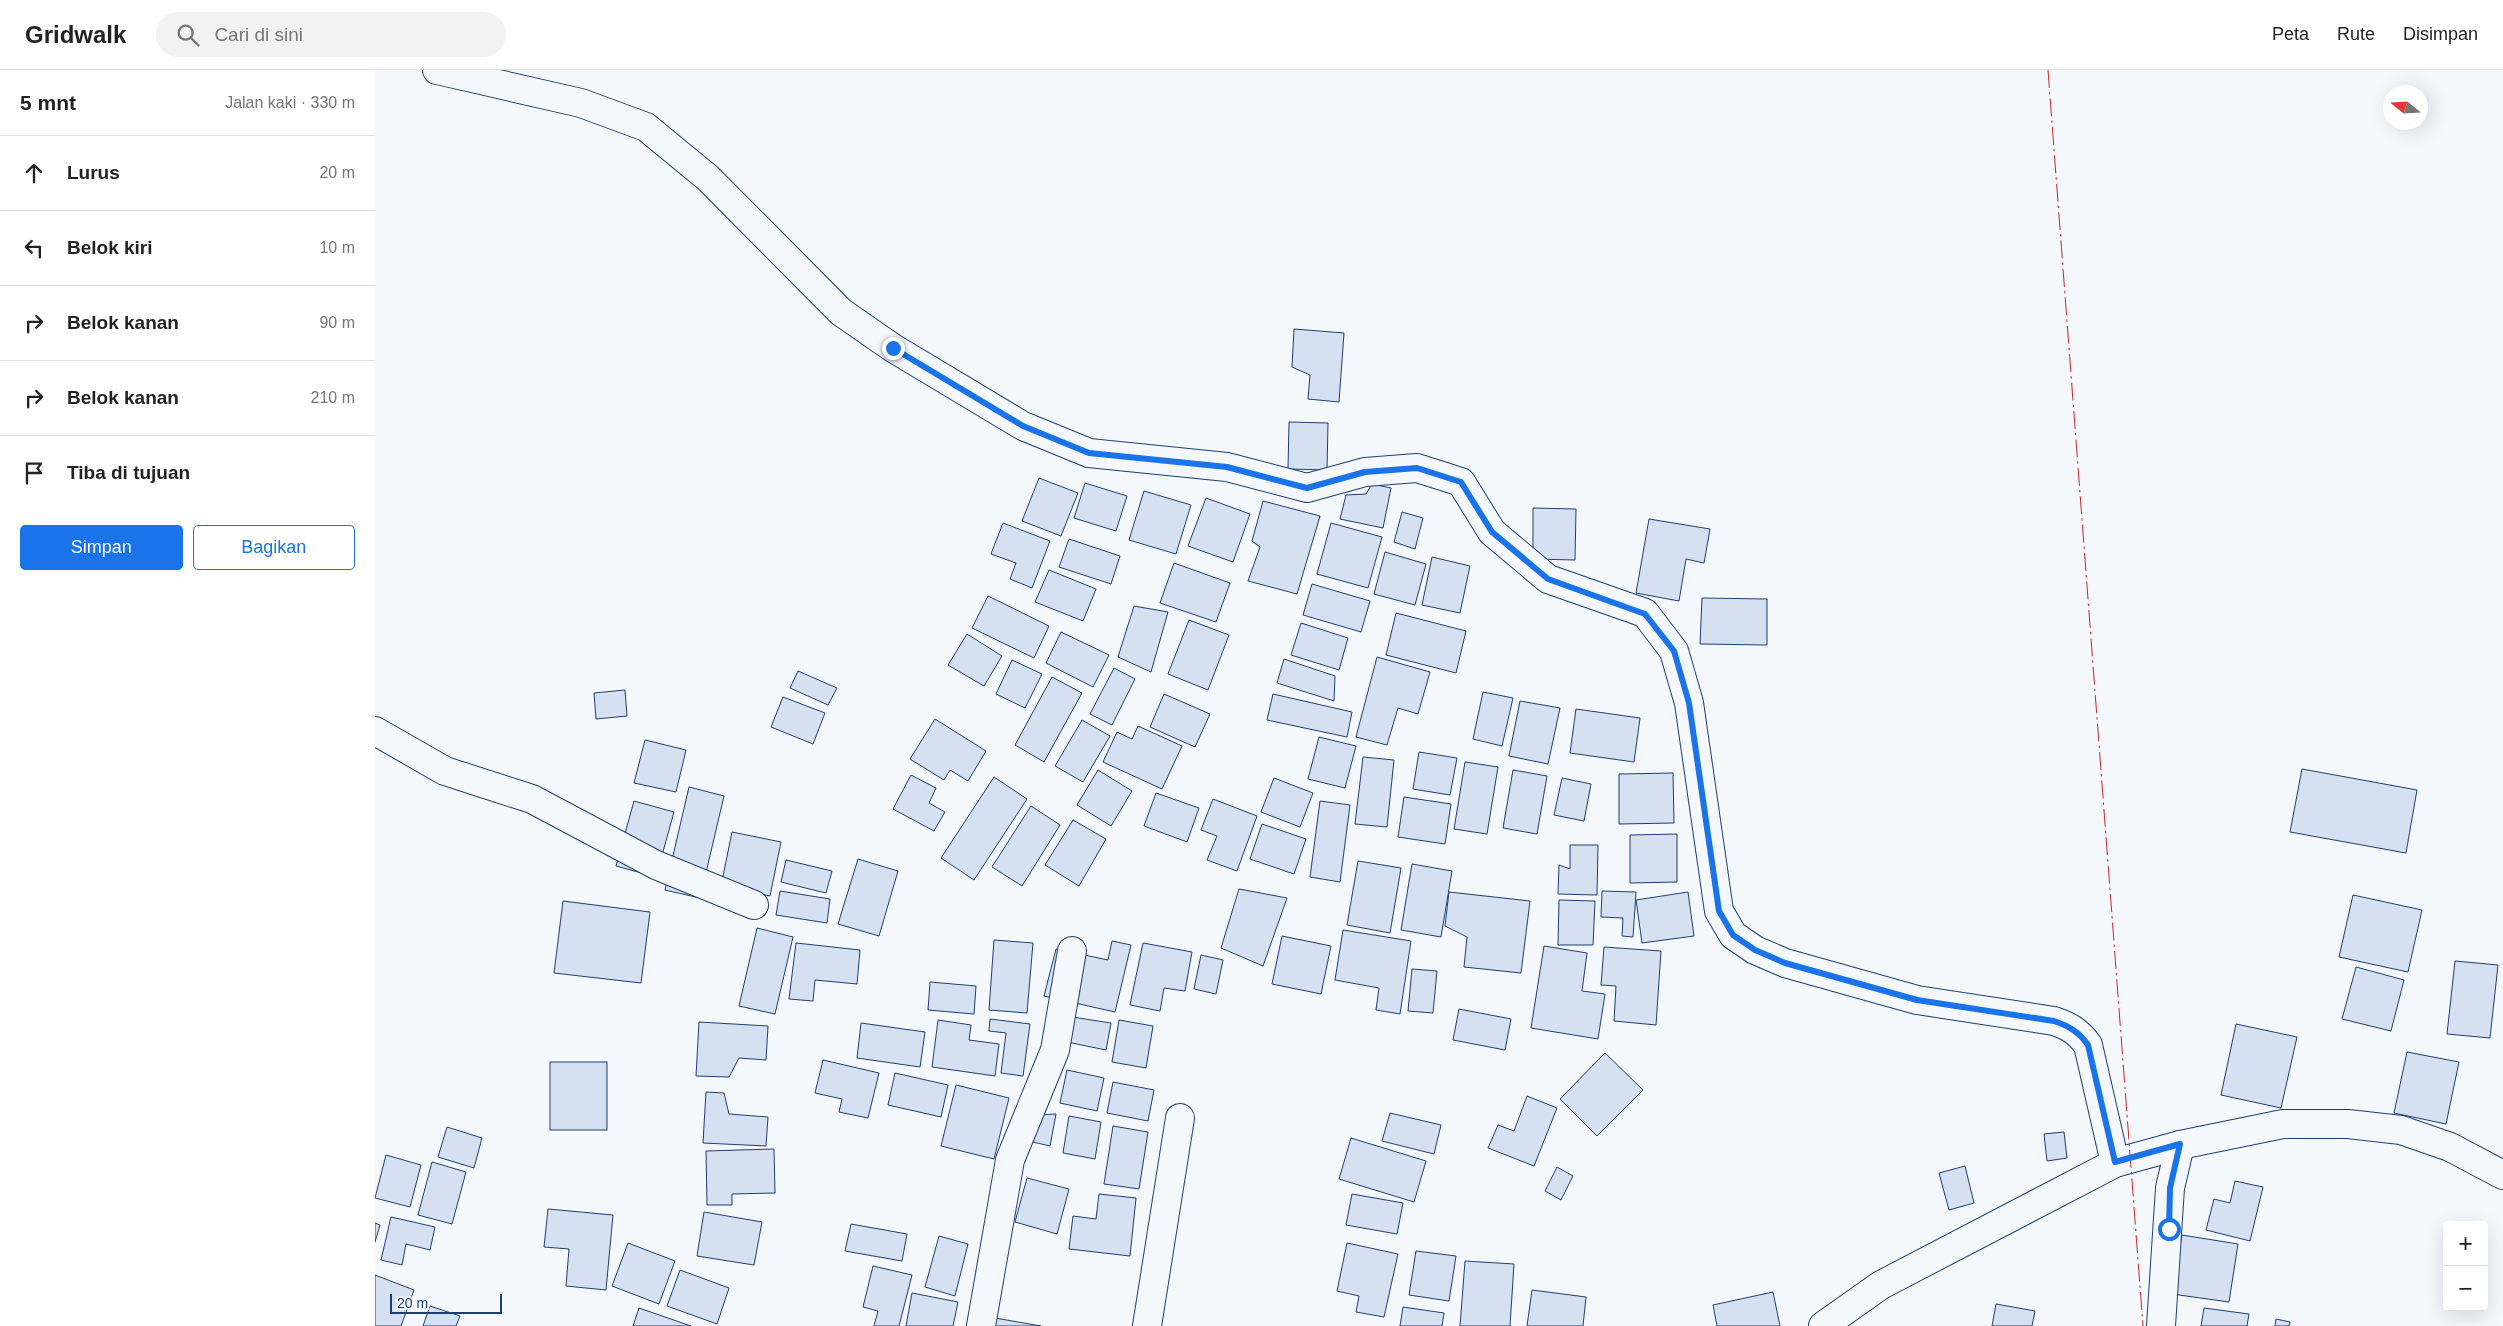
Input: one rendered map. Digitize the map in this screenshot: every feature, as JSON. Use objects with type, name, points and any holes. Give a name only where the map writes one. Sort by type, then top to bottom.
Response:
[{"type":"street","points":[[437,70],[581,103],[646,127],[708,178],[841,312],[893,348],[1023,426],[1089,453],[1227,467],[1307,488],[1365,472],[1417,468],[1461,482],[1492,532],[1548,579],[1645,614],[1674,651],[1689,703],[1719,911],[1733,935],[1755,950],[1785,963],[1917,1000],[2054,1021],[2068,1026],[2081,1035],[2088,1045],[2115,1162]]},
{"type":"street","points":[[375,731],[445,770],[532,799],[656,865],[754,905]]},
{"type":"street","points":[[981,1326],[1011,1160],[1055,1050],[1072,951]]},
{"type":"street","points":[[1147,1326],[1180,1118]]},
{"type":"street","points":[[1823,1326],[1881,1285],[2115,1162],[2180,1144],[2283,1124],[2348,1124],[2401,1130],[2450,1147],[2503,1175]]},
{"type":"street","points":[[2161,1326],[2170,1188],[2180,1144]]},
{"type":"building","points":[[1294,329],[1344,333],[1339,402],[1308,399],[1310,375],[1292,367]]},
{"type":"building","points":[[1289,422],[1328,423],[1327,470],[1288,469]]},
{"type":"building","points":[[1039,478],[1078,493],[1061,536],[1022,521]]},
{"type":"building","points":[[1085,483],[1127,496],[1116,531],[1074,518]]},
{"type":"building","points":[[1372,484],[1391,488],[1383,528],[1340,519],[1346,495],[1366,494]]},
{"type":"building","points":[[1144,491],[1191,505],[1176,554],[1129,540]]},
{"type":"building","points":[[1206,498],[1250,514],[1233,562],[1188,546]]},
{"type":"building","points":[[1263,501],[1320,516],[1297,594],[1248,581],[1260,547],[1252,541]]},
{"type":"building","points":[[1533,508],[1576,509],[1575,560],[1533,559]]},
{"type":"building","points":[[1402,512],[1423,518],[1415,549],[1394,542]]},
{"type":"building","points":[[1649,519],[1710,529],[1704,563],[1686,559],[1679,601],[1636,593]]},
{"type":"building","points":[[1003,523],[1050,541],[1032,588],[1010,579],[1016,563],[991,554]]},
{"type":"building","points":[[1331,523],[1382,537],[1368,588],[1317,574]]},
{"type":"building","points":[[1069,539],[1120,556],[1111,584],[1059,567]]},
{"type":"building","points":[[1385,552],[1426,564],[1415,605],[1374,594]]},
{"type":"building","points":[[1432,557],[1470,566],[1460,613],[1422,605]]},
{"type":"building","points":[[1174,563],[1230,583],[1216,622],[1160,603]]},
{"type":"building","points":[[1049,570],[1096,589],[1083,621],[1035,602]]},
{"type":"building","points":[[1312,584],[1370,601],[1361,632],[1303,615]]},
{"type":"building","points":[[988,596],[1049,626],[1034,658],[972,628]]},
{"type":"building","points":[[1702,598],[1767,599],[1767,645],[1700,644]]},
{"type":"building","points":[[1134,606],[1168,612],[1151,672],[1118,657]]},
{"type":"building","points":[[1396,613],[1466,631],[1456,673],[1386,655]]},
{"type":"building","points":[[1189,620],[1229,635],[1208,690],[1168,674]]},
{"type":"building","points":[[1301,623],[1348,638],[1339,670],[1291,655]]},
{"type":"building","points":[[1061,632],[1109,655],[1093,687],[1046,663]]},
{"type":"building","points":[[967,634],[1002,656],[984,686],[948,665]]},
{"type":"building","points":[[1377,657],[1430,672],[1418,714],[1398,708],[1387,745],[1356,737]]},
{"type":"building","points":[[1284,659],[1335,676],[1334,701],[1277,683]]},
{"type":"building","points":[[1012,660],[1042,674],[1025,708],[996,694]]},
{"type":"building","points":[[1114,668],[1135,679],[1112,725],[1090,714]]},
{"type":"building","points":[[798,671],[837,688],[828,705],[790,688]]},
{"type":"building","points":[[1052,677],[1082,693],[1044,762],[1015,745]]},
{"type":"building","points":[[625,690],[627,716],[596,719],[594,693]]},
{"type":"building","points":[[1483,692],[1513,698],[1502,746],[1473,739]]},
{"type":"building","points":[[1164,694],[1210,714],[1195,747],[1150,727]]},
{"type":"building","points":[[1273,694],[1352,712],[1347,737],[1267,720]]},
{"type":"building","points":[[783,697],[825,713],[813,744],[771,727]]},
{"type":"building","points":[[1520,701],[1560,708],[1548,764],[1509,756]]},
{"type":"building","points":[[1576,709],[1640,718],[1634,762],[1570,753]]},
{"type":"building","points":[[935,719],[986,751],[968,781],[950,770],[944,780],[910,759]]},
{"type":"building","points":[[1082,720],[1110,736],[1083,782],[1055,766]]},
{"type":"building","points":[[1138,726],[1182,746],[1162,789],[1103,762],[1117,732],[1132,739]]},
{"type":"building","points":[[1319,737],[1356,746],[1345,788],[1308,779]]},
{"type":"building","points":[[645,740],[686,750],[676,792],[634,783]]},
{"type":"building","points":[[1419,752],[1457,758],[1450,795],[1413,789]]},
{"type":"building","points":[[1363,757],[1394,760],[1387,827],[1355,824]]},
{"type":"building","points":[[1465,762],[1498,767],[1487,834],[1454,829]]},
{"type":"building","points":[[2302,769],[2417,790],[2406,853],[2290,832]]},
{"type":"building","points":[[1098,770],[1132,791],[1111,826],[1077,805]]},
{"type":"building","points":[[1513,770],[1547,776],[1537,834],[1503,828]]},
{"type":"building","points":[[1673,773],[1674,823],[1619,824],[1619,774]]},
{"type":"building","points":[[911,775],[936,788],[929,803],[945,812],[934,831],[893,809]]},
{"type":"building","points":[[994,777],[1027,799],[974,880],[941,858]]},
{"type":"building","points":[[1274,778],[1313,793],[1300,827],[1261,812]]},
{"type":"building","points":[[1562,778],[1591,784],[1584,821],[1554,815]]},
{"type":"building","points":[[689,787],[724,796],[700,898],[665,890]]},
{"type":"building","points":[[1156,793],[1199,808],[1187,842],[1144,826]]},
{"type":"building","points":[[1404,797],[1451,804],[1445,844],[1398,837]]},
{"type":"building","points":[[1213,799],[1257,816],[1237,871],[1207,860],[1217,836],[1201,830]]},
{"type":"building","points":[[634,801],[674,812],[656,877],[616,866]]},
{"type":"building","points":[[1320,801],[1350,805],[1340,882],[1310,877]]},
{"type":"building","points":[[1031,806],[1060,825],[1022,886],[992,867]]},
{"type":"building","points":[[1073,820],[1106,839],[1079,886],[1045,865]]},
{"type":"building","points":[[1262,824],[1306,839],[1294,874],[1250,859]]},
{"type":"building","points":[[732,832],[781,842],[770,896],[721,886]]},
{"type":"building","points":[[1677,834],[1677,882],[1630,883],[1630,835]]},
{"type":"building","points":[[1570,845],[1598,845],[1597,895],[1558,894],[1559,865],[1570,869]]},
{"type":"building","points":[[858,859],[898,871],[879,936],[838,924]]},
{"type":"building","points":[[786,860],[832,871],[826,893],[781,882]]},
{"type":"building","points":[[1358,861],[1401,868],[1390,933],[1347,925]]},
{"type":"building","points":[[1412,864],[1452,871],[1441,937],[1401,930]]},
{"type":"building","points":[[1239,889],[1287,898],[1263,966],[1221,948]]},
{"type":"building","points":[[780,891],[830,899],[827,923],[776,915]]},
{"type":"building","points":[[1602,891],[1636,892],[1633,937],[1622,936],[1623,918],[1601,917]]},
{"type":"building","points":[[1449,892],[1530,901],[1521,973],[1464,967],[1467,937],[1445,926]]},
{"type":"building","points":[[1688,892],[1694,936],[1642,943],[1636,900]]},
{"type":"building","points":[[2353,895],[2422,910],[2408,972],[2339,957]]},
{"type":"building","points":[[1559,900],[1595,901],[1593,945],[1558,945]]},
{"type":"building","points":[[563,901],[650,912],[641,983],[554,973]]},
{"type":"building","points":[[757,928],[793,937],[775,1014],[739,1006]]},
{"type":"building","points":[[1343,930],[1411,941],[1400,1014],[1376,1010],[1379,988],[1335,980]]},
{"type":"building","points":[[1282,936],[1331,946],[1321,994],[1272,984]]},
{"type":"building","points":[[994,940],[1033,943],[1027,1013],[989,1010]]},
{"type":"building","points":[[1112,941],[1131,945],[1115,1012],[1044,996],[1056,949],[1108,960]]},
{"type":"building","points":[[796,943],[860,950],[857,984],[815,980],[813,1001],[789,999]]},
{"type":"building","points":[[1143,943],[1192,952],[1185,991],[1164,988],[1160,1011],[1130,1005]]},
{"type":"building","points":[[1544,946],[1587,953],[1582,991],[1605,994],[1598,1039],[1531,1028]]},
{"type":"building","points":[[1604,947],[1661,951],[1656,1025],[1614,1021],[1616,986],[1601,985]]},
{"type":"building","points":[[1201,955],[1223,960],[1216,994],[1194,989]]},
{"type":"building","points":[[2455,961],[2498,965],[2490,1038],[2447,1034]]},
{"type":"building","points":[[2356,967],[2404,980],[2391,1031],[2342,1019]]},
{"type":"building","points":[[1412,969],[1437,971],[1433,1013],[1408,1011]]},
{"type":"building","points":[[930,982],[976,986],[974,1014],[928,1010]]},
{"type":"building","points":[[1459,1009],[1511,1019],[1505,1050],[1453,1040]]},
{"type":"building","points":[[1072,1017],[1111,1023],[1106,1050],[1067,1042]]},
{"type":"building","points":[[990,1019],[1030,1024],[1023,1076],[1001,1073],[1006,1033],[989,1031]]},
{"type":"building","points":[[938,1020],[971,1025],[969,1040],[999,1044],[995,1076],[932,1067]]},
{"type":"building","points":[[1119,1020],[1153,1026],[1146,1068],[1112,1062]]},
{"type":"building","points":[[699,1022],[768,1026],[766,1060],[739,1058],[729,1077],[696,1076]]},
{"type":"building","points":[[861,1023],[925,1032],[920,1067],[857,1058]]},
{"type":"building","points":[[2236,1024],[2297,1037],[2281,1108],[2221,1095]]},
{"type":"building","points":[[2407,1052],[2459,1062],[2446,1124],[2394,1113]]},
{"type":"building","points":[[1605,1053],[1643,1090],[1597,1136],[1560,1099]]},
{"type":"building","points":[[823,1060],[879,1073],[868,1118],[839,1112],[842,1099],[815,1093]]},
{"type":"building","points":[[550,1062],[607,1062],[607,1130],[550,1130]]},
{"type":"building","points":[[1067,1070],[1104,1078],[1097,1111],[1060,1103]]},
{"type":"building","points":[[895,1073],[948,1085],[941,1117],[888,1105]]},
{"type":"building","points":[[1113,1082],[1154,1090],[1148,1121],[1107,1113]]},
{"type":"building","points":[[956,1085],[1009,1098],[994,1159],[941,1146]]},
{"type":"building","points":[[706,1092],[724,1093],[729,1114],[768,1117],[766,1146],[703,1143]]},
{"type":"building","points":[[1527,1096],[1557,1108],[1534,1166],[1488,1148],[1498,1125],[1514,1131]]},
{"type":"building","points":[[1390,1113],[1441,1125],[1434,1154],[1382,1141]]},
{"type":"building","points":[[1056,1114],[1050,1146],[1033,1142],[1038,1115]]},
{"type":"building","points":[[1069,1116],[1101,1122],[1095,1159],[1063,1153]]},
{"type":"building","points":[[1113,1126],[1148,1132],[1139,1189],[1104,1184]]},
{"type":"building","points":[[447,1127],[482,1138],[474,1168],[438,1157]]},
{"type":"building","points":[[2064,1132],[2067,1158],[2047,1161],[2044,1134]]},
{"type":"building","points":[[1351,1138],[1426,1161],[1414,1202],[1339,1179]]},
{"type":"building","points":[[774,1149],[775,1193],[732,1194],[732,1205],[707,1205],[706,1151]]},
{"type":"building","points":[[386,1155],[421,1165],[410,1207],[375,1198]]},
{"type":"building","points":[[432,1162],[466,1172],[452,1224],[418,1215]]},
{"type":"building","points":[[1965,1166],[1974,1203],[1949,1210],[1939,1173]]},
{"type":"building","points":[[1557,1167],[1573,1176],[1561,1200],[1545,1191]]},
{"type":"building","points":[[1027,1178],[1069,1189],[1057,1234],[1015,1222]]},
{"type":"building","points":[[2235,1181],[2263,1187],[2250,1241],[2206,1230],[2214,1199],[2230,1203]]},
{"type":"building","points":[[1099,1194],[1136,1198],[1130,1256],[1069,1249],[1073,1216],[1096,1219]]},
{"type":"building","points":[[1352,1194],[1403,1203],[1397,1234],[1346,1225]]},
{"type":"building","points":[[548,1209],[613,1215],[606,1290],[566,1286],[569,1249],[544,1247]]},
{"type":"building","points":[[704,1212],[762,1222],[754,1265],[697,1256]]},
{"type":"building","points":[[391,1217],[435,1227],[430,1250],[406,1244],[402,1265],[381,1260]]},
{"type":"building","points":[[375,1223],[380,1225],[375,1242]]},
{"type":"building","points":[[851,1224],[907,1234],[902,1261],[845,1251]]},
{"type":"building","points":[[2182,1235],[2238,1244],[2229,1302],[2172,1294]]},
{"type":"building","points":[[939,1236],[968,1244],[955,1296],[925,1287]]},
{"type":"building","points":[[628,1243],[675,1261],[659,1304],[612,1286]]},
{"type":"building","points":[[1347,1243],[1398,1254],[1384,1317],[1356,1312],[1359,1296],[1337,1291]]},
{"type":"building","points":[[1416,1251],[1456,1256],[1449,1301],[1409,1295]]},
{"type":"building","points":[[1465,1261],[1514,1264],[1510,1326],[1460,1326]]},
{"type":"building","points":[[873,1266],[912,1275],[899,1326],[874,1326],[878,1311],[863,1307]]},
{"type":"building","points":[[680,1270],[729,1288],[717,1324],[667,1306]]},
{"type":"building","points":[[375,1275],[414,1290],[401,1326],[375,1326]]},
{"type":"building","points":[[1532,1290],[1586,1297],[1583,1326],[1527,1326]]},
{"type":"building","points":[[1773,1292],[1780,1326],[1717,1326],[1713,1305]]},
{"type":"building","points":[[912,1293],[958,1302],[953,1326],[906,1326]]},
{"type":"building","points":[[1996,1304],[2035,1311],[2032,1326],[1992,1326]]},
{"type":"building","points":[[430,1306],[460,1316],[456,1326],[423,1326]]},
{"type":"building","points":[[1403,1307],[1444,1313],[1442,1326],[1400,1326]]},
{"type":"building","points":[[639,1308],[691,1326],[633,1326]]},
{"type":"building","points":[[2204,1308],[2249,1314],[2247,1326],[2201,1326]]},
{"type":"building","points":[[995,1318],[1041,1326],[994,1326]]},
{"type":"building","points":[[2276,1319],[2290,1322],[2289,1326],[2275,1326]]},
{"type":"power","points":[[2048,70],[2143,1326]]},
{"type":"route","points":[[893,348],[1023,426],[1089,453],[1227,467],[1307,488],[1365,472],[1417,468],[1461,482],[1492,532],[1548,579],[1645,614],[1674,651],[1689,703],[1719,911],[1733,935],[1755,950],[1785,963],[1917,1000],[2054,1021],[2068,1026],[2081,1035],[2088,1045],[2115,1162],[2180,1144],[2170,1188],[2169,1229]]}]
